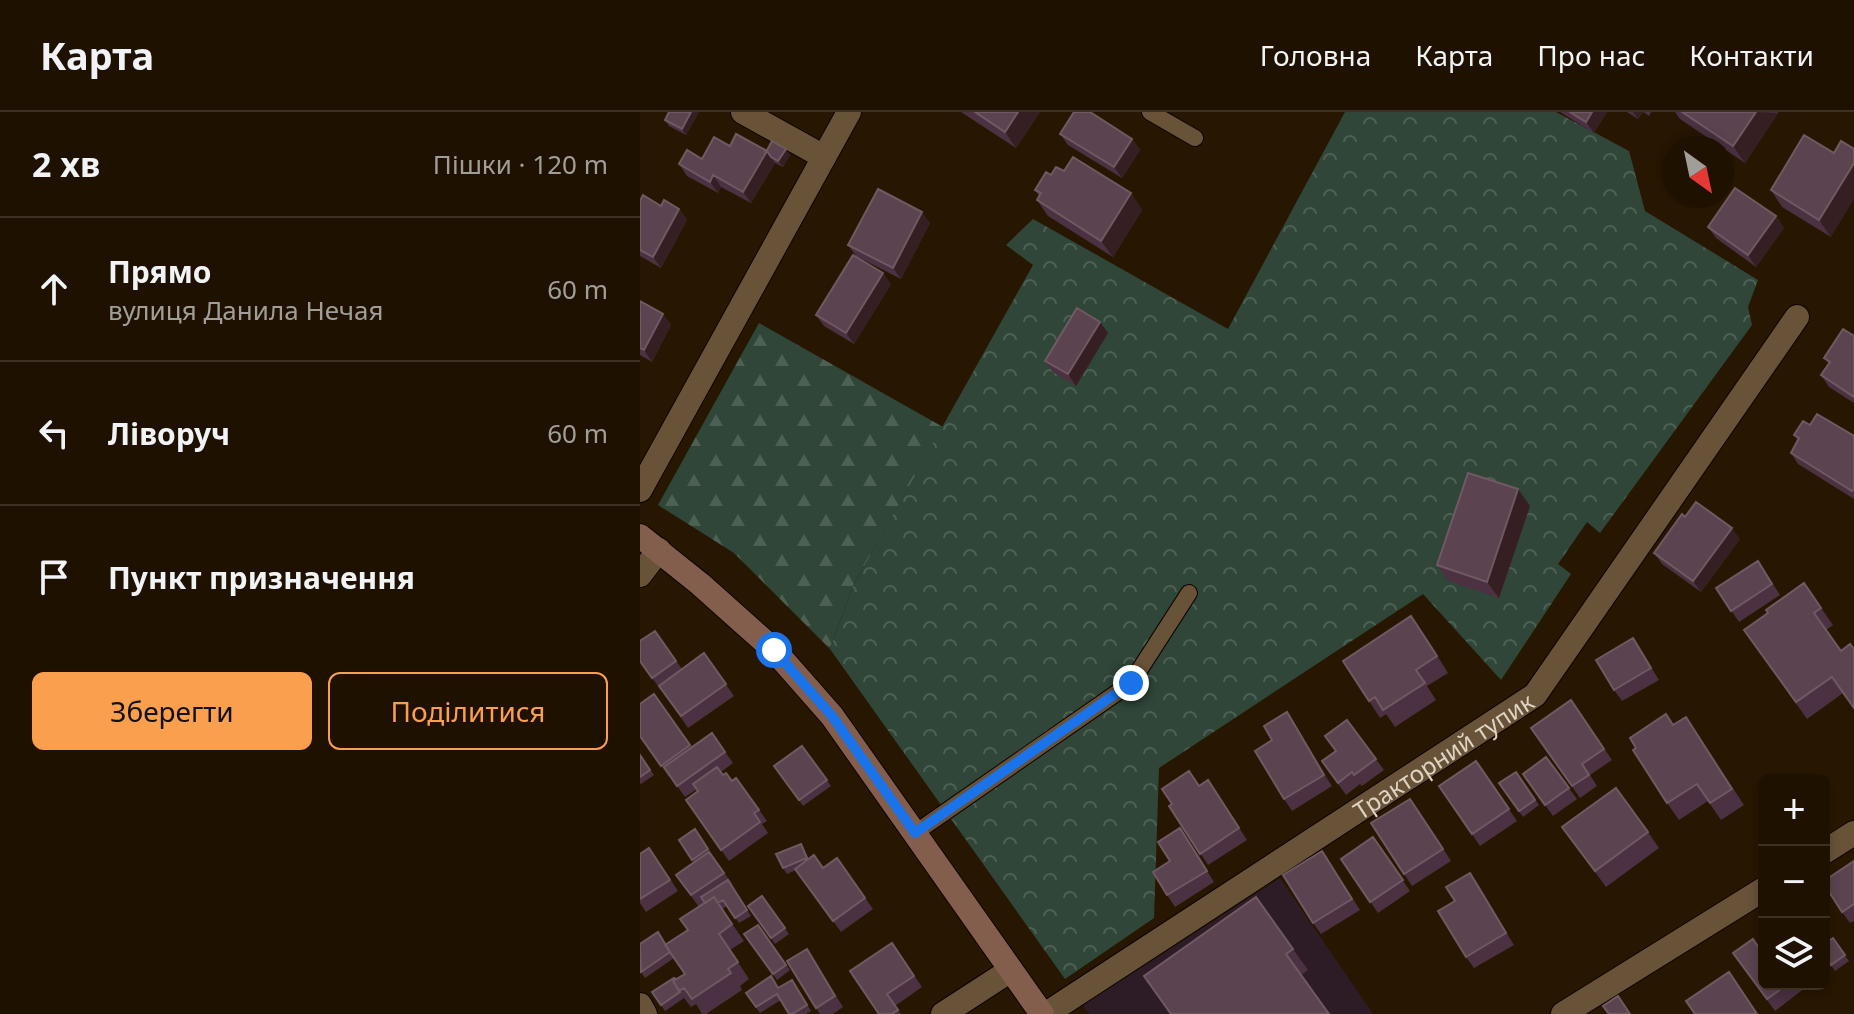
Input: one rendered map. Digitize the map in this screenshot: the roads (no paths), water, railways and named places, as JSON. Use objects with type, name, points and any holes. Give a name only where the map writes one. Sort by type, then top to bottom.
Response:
[{"type":"main road","points":[[650,543],[774,650],[832,716],[1044,1014]]},
{"type":"street","points":[[743,112],[824,157]]},
{"type":"street","points":[[640,490],[849,112]]},
{"type":"street","name":"Тракторний тупик","points":[[1044,1014],[1535,695],[1797,317]]},
{"type":"street","points":[[640,575],[650,543]]},
{"type":"street","points":[[1830,848],[1854,833]]},
{"type":"street","points":[[1563,1014],[1758,893]]},
{"type":"street","points":[[943,1014],[1011,970]]},
{"type":"street","points":[[640,1005],[645,1014]]},
{"type":"lane","points":[[1150,112],[1195,138]]},
{"type":"lane","points":[[915,833],[1131,683],[1189,593]]}]
